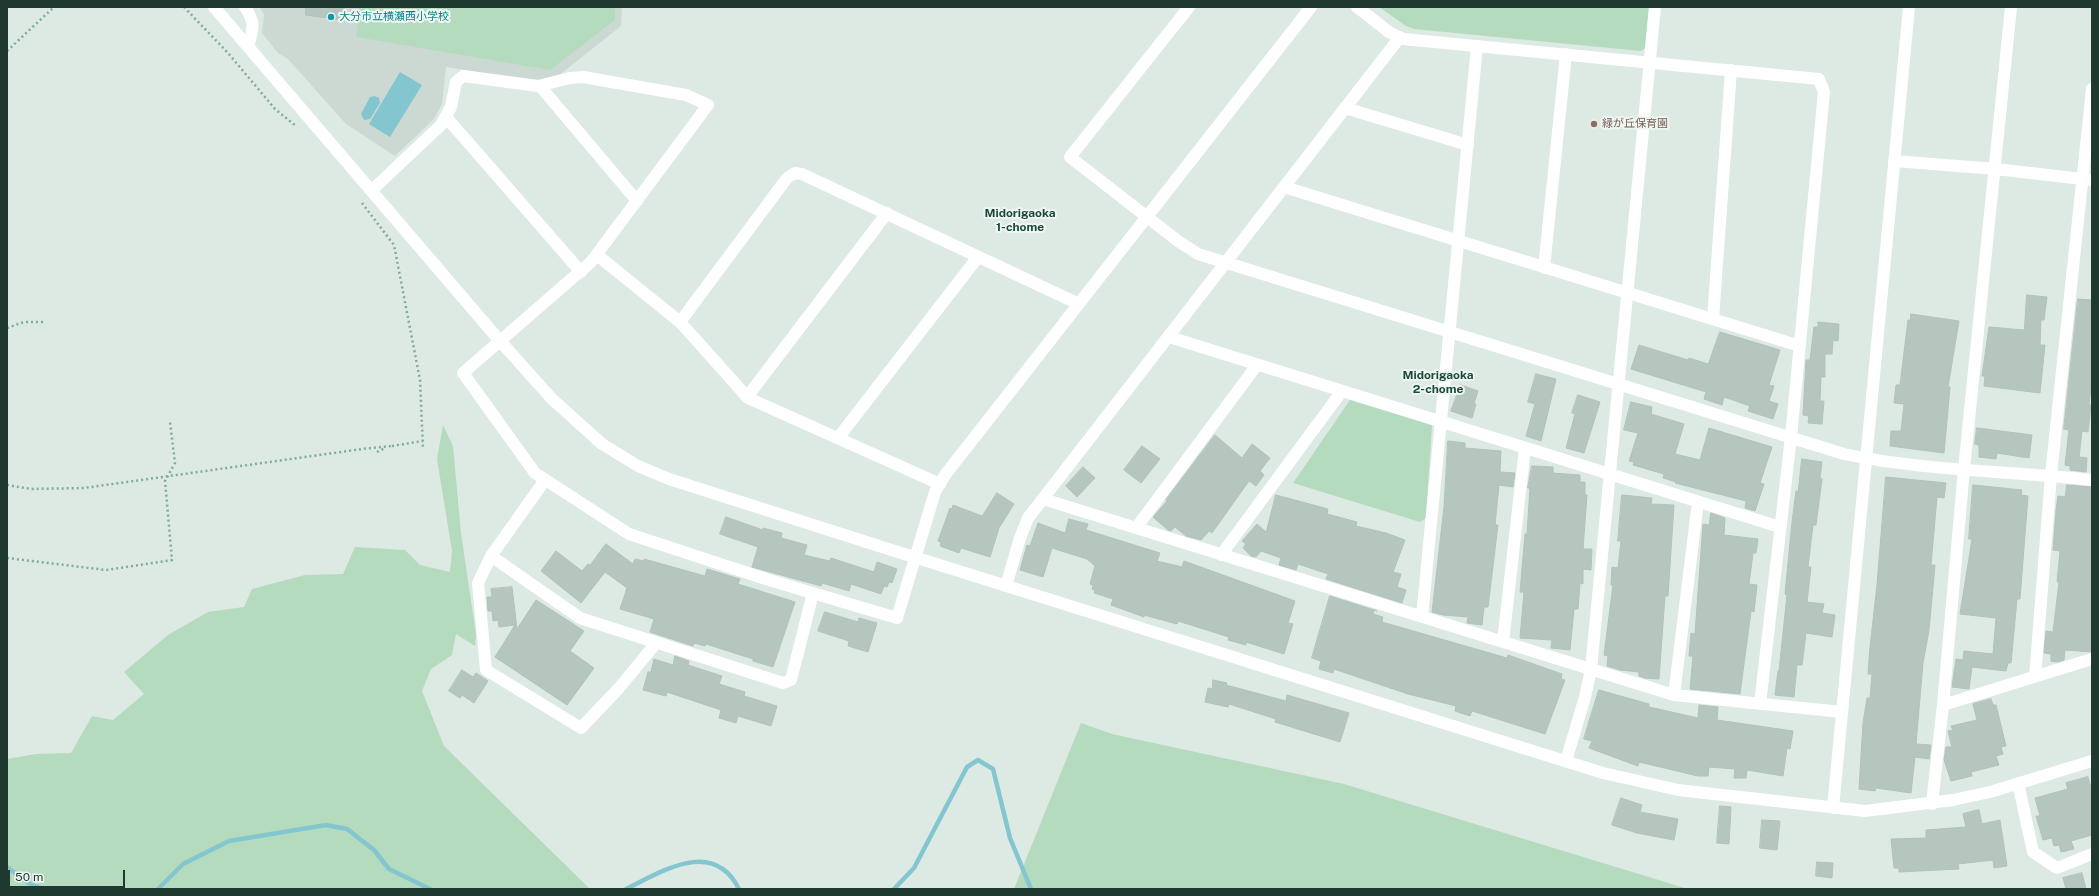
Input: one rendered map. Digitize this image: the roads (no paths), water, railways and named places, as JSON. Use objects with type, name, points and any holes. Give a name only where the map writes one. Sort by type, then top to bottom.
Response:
[{"type":"street","points":[[214,7],[500,341],[552,399],[602,444],[638,466],[669,479],[916,558],[1566,761],[1610,774],[1678,790],[1865,811],[1932,804],[1983,793],[2092,761]]},
{"type":"street","points":[[245,7],[252,18],[254,25],[248,47]]},
{"type":"street","points":[[1190,7],[1070,157],[1178,241],[1198,254],[1844,454],[1866,458],[2092,480]]},
{"type":"street","points":[[371,191],[437,130],[446,117],[456,82],[463,76],[540,86],[570,78],[583,78],[686,95],[708,105],[597,254],[581,272],[463,373],[535,473],[629,534],[813,593],[897,618],[933,500],[940,484],[1311,7]]},
{"type":"street","points":[[1357,7],[1389,32],[1400,37],[1477,46],[1819,79],[1824,92],[1791,437],[1760,704]]},
{"type":"street","points":[[1566,761],[1585,697],[1591,669],[1655,7]]},
{"type":"street","points":[[1833,808],[1909,7]]},
{"type":"street","points":[[1932,804],[1943,705],[1964,468],[1996,169],[2011,7]]},
{"type":"street","points":[[1006,586],[1024,528],[1043,499],[1400,37]]},
{"type":"street","points":[[1422,617],[1477,46]]},
{"type":"street","points":[[1544,268],[1566,54]]},
{"type":"street","points":[[1713,319],[1731,70]]},
{"type":"street","points":[[540,86],[636,201]]},
{"type":"street","points":[[2035,677],[2051,475],[2088,180],[2092,89]]},
{"type":"street","points":[[1345,108],[1468,145]]},
{"type":"street","points":[[446,117],[581,272]]},
{"type":"street","points":[[1894,161],[1996,169],[2088,180]]},
{"type":"street","points":[[680,322],[792,174],[802,174],[1079,304]]},
{"type":"street","points":[[1284,187],[1800,346]]},
{"type":"street","points":[[747,396],[887,213]]},
{"type":"street","points":[[597,254],[680,322],[747,396],[940,484]]},
{"type":"street","points":[[838,438],[978,257]]},
{"type":"street","points":[[1169,336],[1257,365],[1780,527]]},
{"type":"street","points":[[1136,528],[1257,365]]},
{"type":"street","points":[[1221,554],[1342,391]]},
{"type":"street","points":[[1503,642],[1525,448]]},
{"type":"street","points":[[545,480],[491,556],[478,583],[486,670],[581,728],[619,688],[656,643]]},
{"type":"street","points":[[1043,499],[1674,695],[1842,712]]},
{"type":"street","points":[[1674,695],[1698,502]]},
{"type":"street","points":[[491,556],[580,618],[783,683],[791,680],[813,593]]},
{"type":"street","points":[[1943,705],[2092,659]]},
{"type":"street","points":[[2018,783],[2033,852],[2057,868],[2092,854]]},
{"type":"water","points":[[400,72],[422,85],[390,137],[369,124]]},
{"type":"water","points":[[375,96],[379,98],[380,103],[370,119],[364,120],[361,114],[370,97]]},
{"type":"waterway","points":[[894,889],[914,868],[967,767],[978,760],[993,769],[1010,838],[1031,889]]},
{"type":"waterway","points":[[158,889],[183,864],[229,841],[326,825],[347,829],[374,850],[389,869],[430,889]]},
{"type":"waterway","points":[[626,889],[671,868],[687,863],[702,862],[716,865],[728,874],[739,889]]},
{"type":"waterway","points":[[7,867],[30,884],[43,889]]},
{"type":"place","name":"大分市立横瀬西小学校","points":[[331,17]]},
{"type":"place","name":"緑が丘保育園","points":[[1594,124]]},
{"type":"district","name":"Midorigaoka 1-chome","points":[[1020,220]]},
{"type":"district","name":"Midorigaoka 2-chome","points":[[1438,382]]}]
